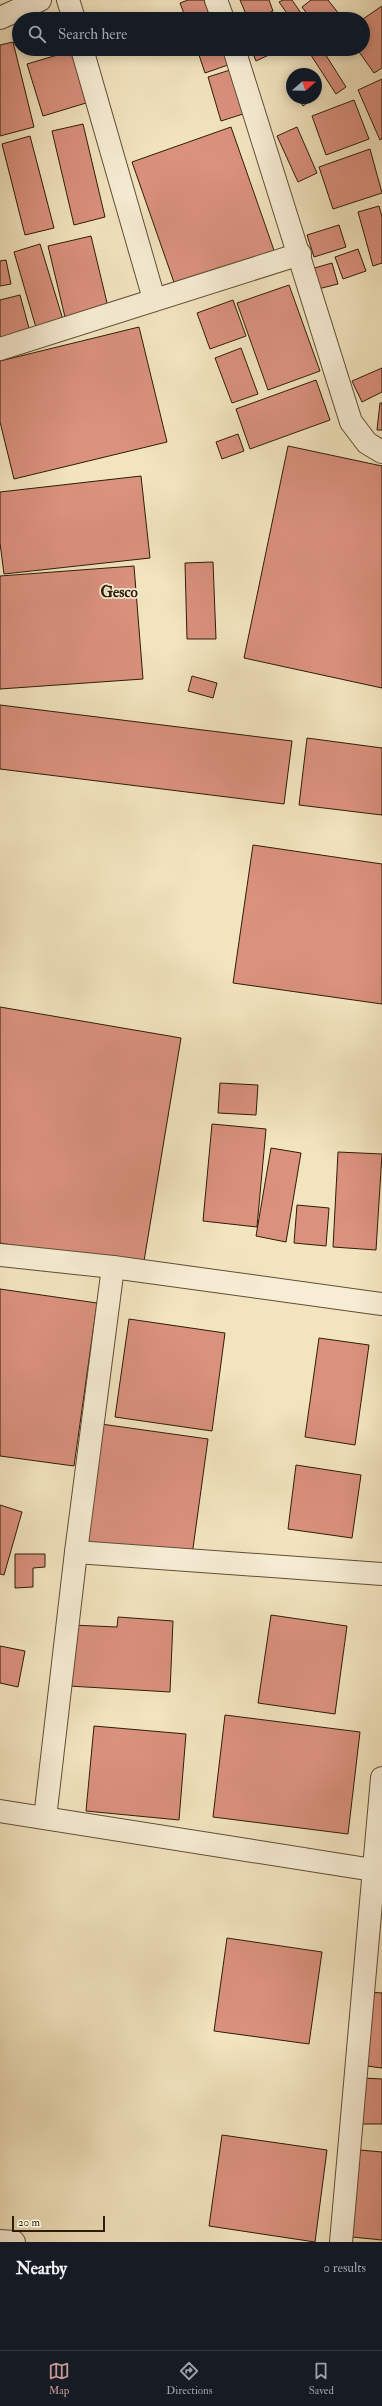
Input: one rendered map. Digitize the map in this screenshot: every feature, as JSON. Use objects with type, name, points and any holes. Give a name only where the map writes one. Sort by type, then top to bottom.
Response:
[{"type":"street","points":[[13,12],[40,0]]},
{"type":"street","points":[[68,0],[72,12]]},
{"type":"street","points":[[216,0],[220,12]]},
{"type":"street","points":[[0,18],[12,13]]},
{"type":"street","points":[[84,56],[154,300]]},
{"type":"street","points":[[236,56],[352,422],[367,443],[382,452]]},
{"type":"street","points":[[0,349],[300,254]]},
{"type":"street","points":[[0,1255],[113,1267],[382,1304]]},
{"type":"street","points":[[45,1818],[76,1552],[113,1267]]},
{"type":"street","points":[[76,1552],[382,1574]]},
{"type":"street","points":[[341,2242],[382,1778]]},
{"type":"street","points":[[0,1811],[373,1870]]},
{"type":"street","points":[[0,2241],[14,2242]]},
{"type":"building","points":[[188,0],[204,0],[208,12],[183,12],[180,3]]},
{"type":"building","points":[[240,0],[269,0],[273,11],[271,12],[245,12]]},
{"type":"building","points":[[283,0],[292,0],[300,12],[286,12],[279,2]]},
{"type":"building","points":[[311,0],[328,0],[337,12],[306,12],[302,7]]},
{"type":"building","points":[[382,6],[382,68],[374,73],[362,56],[370,56],[370,14]]},
{"type":"building","points":[[12,42],[12,56],[16,56],[34,127],[0,136],[0,45]]},
{"type":"building","points":[[54,56],[72,56],[86,103],[43,116],[27,64]]},
{"type":"building","points":[[199,56],[225,56],[228,65],[205,73]]},
{"type":"building","points":[[254,56],[267,56],[256,61]]},
{"type":"building","points":[[312,56],[326,56],[346,87],[336,94],[322,72],[322,68],[319,68]]},
{"type":"building","points":[[230,70],[243,114],[221,121],[208,77]]},
{"type":"building","points":[[382,79],[382,139],[380,140],[358,90]]},
{"type":"building","points":[[354,100],[369,139],[326,155],[312,116]]},
{"type":"building","points":[[83,124],[105,217],[74,225],[52,131]]},
{"type":"building","points":[[231,127],[276,256],[177,291],[132,162]]},
{"type":"building","points":[[297,127],[317,173],[298,182],[277,136]]},
{"type":"building","points":[[30,136],[54,228],[25,235],[2,144]]},
{"type":"building","points":[[370,149],[382,193],[333,209],[319,167]]},
{"type":"building","points":[[379,206],[382,217],[382,263],[373,266],[358,212]]},
{"type":"building","points":[[339,225],[346,247],[314,257],[307,235]]},
{"type":"building","points":[[91,236],[108,307],[65,317],[48,246]]},
{"type":"building","points":[[40,244],[64,323],[37,331],[14,252]]},
{"type":"building","points":[[358,249],[366,271],[343,279],[335,257]]},
{"type":"building","points":[[6,260],[11,284],[0,286],[0,261]]},
{"type":"building","points":[[332,263],[338,284],[318,289],[311,269]]},
{"type":"building","points":[[289,285],[320,371],[268,390],[237,303]]},
{"type":"building","points":[[20,295],[30,332],[0,339],[0,300]]},
{"type":"building","points":[[233,300],[246,336],[210,349],[197,313]]},
{"type":"building","points":[[139,327],[167,442],[14,479],[0,422],[0,361]]},
{"type":"building","points":[[241,348],[258,394],[232,403],[215,358]]},
{"type":"building","points":[[382,368],[382,392],[362,402],[352,381]]},
{"type":"building","points":[[316,380],[330,420],[250,449],[236,409]]},
{"type":"building","points":[[380,403],[382,403],[382,430],[377,430]]},
{"type":"building","points":[[238,434],[244,451],[222,459],[216,442]]},
{"type":"building","points":[[288,446],[382,466],[382,688],[244,658]]},
{"type":"building","points":[[141,476],[150,558],[4,574],[0,543],[0,492]]},
{"type":"building","points":[[213,562],[216,639],[187,639],[185,563]]},
{"type":"building","points":[[134,566],[143,679],[0,689],[0,576]]},
{"type":"building","points":[[192,676],[217,683],[213,698],[188,691]]},
{"type":"building","points":[[0,705],[292,741],[284,804],[0,769]]},
{"type":"building","points":[[307,738],[382,748],[382,815],[299,805]]},
{"type":"building","points":[[253,845],[382,864],[382,1004],[233,983]]},
{"type":"building","points":[[0,1007],[181,1038],[143,1267],[0,1243]]},
{"type":"building","points":[[220,1083],[258,1085],[256,1115],[218,1113]]},
{"type":"building","points":[[212,1124],[266,1129],[257,1227],[203,1221]]},
{"type":"building","points":[[271,1148],[301,1153],[286,1242],[256,1236]]},
{"type":"building","points":[[338,1152],[382,1154],[376,1250],[333,1247]]},
{"type":"building","points":[[297,1205],[329,1208],[326,1246],[294,1243]]},
{"type":"building","points":[[0,1289],[97,1303],[74,1466],[0,1456]]},
{"type":"building","points":[[129,1319],[225,1333],[212,1431],[115,1417]]},
{"type":"building","points":[[319,1338],[369,1345],[355,1445],[305,1437]]},
{"type":"building","points":[[101,1424],[208,1439],[191,1563],[84,1547]]},
{"type":"building","points":[[296,1465],[361,1475],[352,1538],[288,1529]]},
{"type":"building","points":[[0,1505],[22,1512],[4,1575],[0,1574]]},
{"type":"building","points":[[15,1554],[45,1554],[45,1567],[33,1568],[33,1587],[15,1588]]},
{"type":"building","points":[[271,1615],[347,1626],[335,1714],[258,1703]]},
{"type":"building","points":[[118,1617],[173,1621],[170,1692],[69,1686],[72,1625],[117,1627]]},
{"type":"building","points":[[0,1646],[25,1651],[18,1687],[0,1683]]},
{"type":"building","points":[[225,1715],[360,1732],[348,1834],[213,1817]]},
{"type":"building","points":[[94,1726],[186,1734],[179,1820],[86,1811]]},
{"type":"building","points":[[227,1938],[322,1952],[309,2044],[214,2031]]},
{"type":"building","points":[[368,1992],[382,1993],[382,2068],[359,2065]]},
{"type":"building","points":[[363,2078],[382,2079],[382,2124],[362,2124]]},
{"type":"building","points":[[222,2135],[327,2150],[315,2242],[209,2226]]},
{"type":"building","points":[[349,2149],[382,2152],[382,2240],[342,2236]]},
{"type":"district","name":"Gesco","points":[[119,592]]}]
